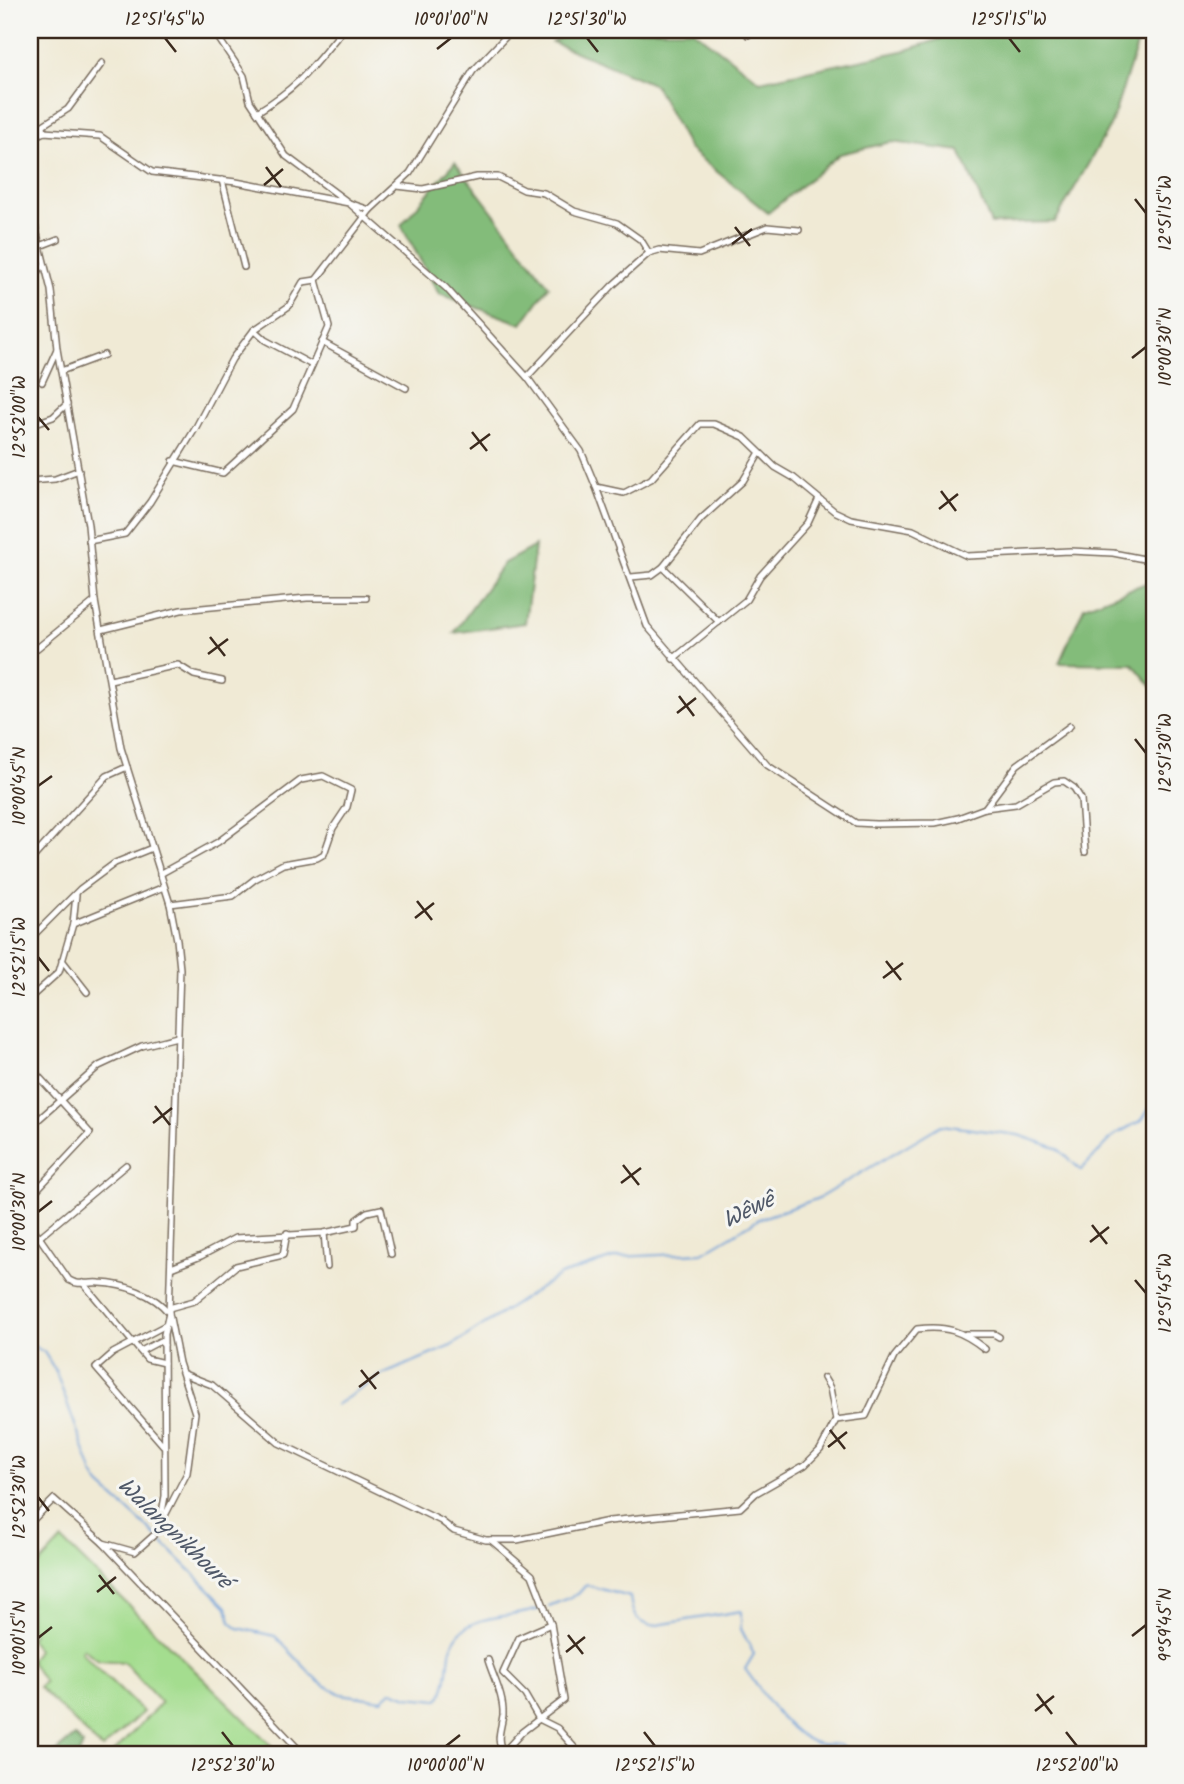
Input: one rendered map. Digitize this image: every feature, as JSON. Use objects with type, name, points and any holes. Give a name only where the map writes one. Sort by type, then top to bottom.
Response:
[{"type":"street","points":[[213,30],[244,76],[250,101],[286,156],[349,203],[446,288],[527,377],[581,451],[631,577],[647,626],[766,765],[856,823],[935,823],[985,808],[1016,804],[1054,782],[1068,782],[1081,799],[1085,852]]},
{"type":"street","points":[[257,112],[307,76],[342,30]]},
{"type":"street","points":[[89,541],[125,534],[150,502],[195,429],[232,359],[254,330],[289,306],[303,282],[316,280],[363,217],[410,173],[473,71],[512,30]]},
{"type":"street","points":[[44,132],[43,125],[68,109],[102,63]]},
{"type":"street","points":[[30,139],[44,132],[100,136],[152,172],[222,180],[349,203],[370,210]]},
{"type":"street","points":[[397,186],[423,189],[477,177],[498,177],[524,190],[544,193],[573,211],[617,223],[641,240],[649,253]]},
{"type":"street","points":[[222,180],[244,267]]},
{"type":"street","points":[[30,206],[44,265],[79,470],[95,601],[127,767],[170,904],[180,969],[171,1268],[169,1310],[164,1345],[165,1496],[157,1531],[187,1473],[195,1413],[169,1310],[139,1291],[104,1283],[78,1285],[69,1279],[30,1224]]},
{"type":"street","points":[[527,377],[613,285],[649,253],[659,250],[681,255],[699,254],[766,227],[799,230]]},
{"type":"street","points":[[40,246],[58,239]]},
{"type":"street","points":[[30,277],[44,265]]},
{"type":"street","points":[[173,461],[223,474],[293,409],[329,327],[316,280]]},
{"type":"street","points":[[254,330],[265,340],[312,365]]},
{"type":"street","points":[[322,342],[406,388]]},
{"type":"street","points":[[42,382],[57,349]]},
{"type":"street","points":[[61,370],[104,355]]},
{"type":"street","points":[[30,425],[53,417],[67,404]]},
{"type":"street","points":[[596,487],[624,493],[651,479],[701,424],[714,424],[734,431],[759,454],[819,499],[851,519],[914,530],[967,556],[1070,551],[1113,553],[1154,561]]},
{"type":"street","points":[[631,577],[652,575],[663,567],[701,519],[743,481],[759,454]]},
{"type":"street","points":[[30,481],[55,479],[79,470]]},
{"type":"street","points":[[673,659],[746,600],[760,576],[808,523],[819,499]]},
{"type":"street","points":[[663,567],[719,622]]},
{"type":"street","points":[[101,630],[181,610],[307,598],[366,598]]},
{"type":"street","points":[[30,654],[95,601]]},
{"type":"street","points":[[110,680],[178,664],[194,675],[222,681]]},
{"type":"street","points":[[985,808],[1017,765],[1070,726]]},
{"type":"street","points":[[30,861],[107,776],[127,767]]},
{"type":"street","points":[[160,874],[218,842],[301,780],[323,776],[351,790],[347,807],[327,841],[324,854],[317,858],[283,864],[233,896],[170,904]]},
{"type":"street","points":[[30,939],[76,895],[115,863],[152,848]]},
{"type":"street","points":[[73,924],[164,887]]},
{"type":"street","points":[[30,998],[59,972],[73,924],[76,895]]},
{"type":"street","points":[[61,961],[88,992]]},
{"type":"street","points":[[30,1127],[99,1066],[142,1046],[177,1037]]},
{"type":"street","points":[[30,1067],[90,1133],[30,1197]]},
{"type":"street","points":[[30,1245],[38,1236],[79,1207],[126,1165]]},
{"type":"street","points":[[171,1268],[235,1238],[324,1233],[356,1226],[356,1220],[362,1214],[381,1209],[391,1254]]},
{"type":"street","points":[[169,1310],[194,1301],[236,1266],[282,1255],[287,1233]]},
{"type":"street","points":[[324,1233],[327,1268]]},
{"type":"street","points":[[83,1283],[110,1318],[129,1335],[139,1351],[148,1359],[164,1363]]},
{"type":"street","points":[[164,1446],[96,1368],[132,1342],[166,1325]]},
{"type":"street","points":[[836,1420],[866,1416],[894,1357],[917,1329],[936,1326],[966,1334],[994,1334],[999,1337]]},
{"type":"street","points":[[966,1334],[985,1349]]},
{"type":"street","points":[[139,1351],[144,1352],[160,1341],[164,1345]]},
{"type":"street","points":[[184,1374],[212,1385],[279,1443],[441,1521],[454,1531],[491,1540],[517,1540],[655,1514],[740,1508],[756,1493],[805,1465],[820,1450],[836,1420],[830,1388],[824,1378]]},
{"type":"street","points":[[30,1523],[54,1499],[103,1543],[303,1754]]},
{"type":"street","points":[[103,1543],[135,1552],[153,1536]]},
{"type":"street","points":[[488,1660],[503,1713],[498,1739],[503,1754],[539,1719],[564,1700],[551,1624],[532,1575],[491,1540]]},
{"type":"street","points":[[551,1624],[519,1638],[503,1672],[525,1695],[539,1719],[557,1728],[580,1754]]},
{"type":"green space","points":[[575,30],[693,30],[760,81],[907,50],[967,30],[1142,30],[1111,124],[1055,222],[991,224],[960,151],[891,142],[840,154],[768,213],[689,149],[655,85],[552,42]]},
{"type":"green space","points":[[455,162],[549,286],[522,324],[439,294],[401,225]]},
{"type":"green space","points":[[535,546],[525,623],[454,633],[504,563]]},
{"type":"green space","points":[[1154,580],[1154,689],[1133,664],[1059,663],[1084,607]]},
{"type":"green space","points":[[62,1540],[280,1754],[112,1754],[161,1703],[124,1662],[99,1660],[83,1649],[81,1652],[143,1712],[102,1749],[39,1687],[44,1682],[30,1660],[37,1650],[30,1638],[33,1633],[30,1629],[30,1574]]},
{"type":"green space","points":[[75,1736],[83,1745],[79,1754],[53,1754]]},
{"type":"waterway","name":"Wêwê","points":[[336,1405],[382,1375],[451,1346],[560,1275],[617,1257],[702,1253],[759,1219],[819,1198],[941,1125],[1018,1135],[1057,1148],[1081,1170],[1116,1134],[1142,1120],[1154,1101]]},
{"type":"waterway","name":"Walangnikhouré","points":[[30,1344],[44,1352],[55,1370],[93,1474],[100,1485],[149,1529],[227,1607],[231,1622],[238,1628],[275,1636],[319,1682],[341,1694],[382,1700],[392,1691],[408,1697],[438,1700],[446,1684],[450,1653],[455,1639],[464,1629],[487,1619],[542,1608]]},
{"type":"waterway","name":"Walangnikhouré","points":[[549,1606],[578,1594],[586,1585],[630,1597],[635,1616],[651,1626],[741,1611],[741,1629],[754,1654],[745,1669],[775,1710],[802,1736],[819,1744],[842,1746],[854,1754]]}]
